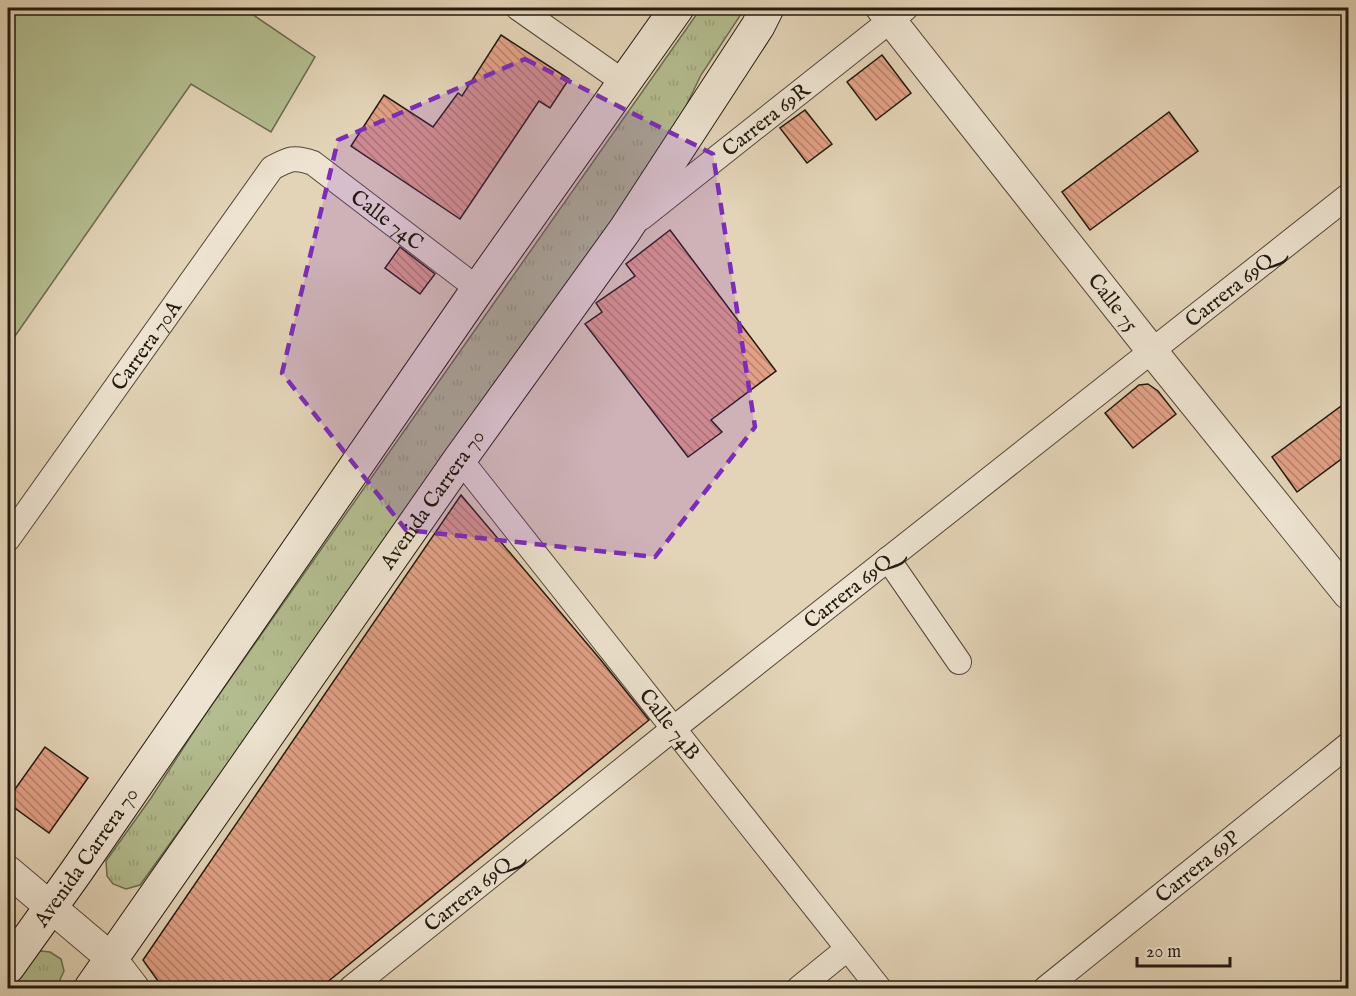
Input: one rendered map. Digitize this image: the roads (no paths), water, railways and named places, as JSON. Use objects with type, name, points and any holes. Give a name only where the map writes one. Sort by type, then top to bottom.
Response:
[{"type":"main road","name":"Avenida Carrera 70","points":[[8,967],[478,290],[677,8]]},
{"type":"main road","name":"Avenida Carrera 70","points":[[91,988],[460,459],[625,230],[758,26],[767,8]]},
{"type":"street","points":[[518,8],[625,83]]},
{"type":"street","name":"Carrera 69R","points":[[625,230],[892,12]]},
{"type":"street","name":"Calle 75","points":[[892,12],[1152,351],[1348,594]]},
{"type":"street","name":"Calle 74C","points":[[292,158],[313,163],[478,290]]},
{"type":"street","name":"Carrera 70A","points":[[8,540],[272,168],[292,158]]},
{"type":"street","name":"Carrera 69Q","points":[[351,988],[673,729],[1348,196]]},
{"type":"street","name":"Calle 74B","points":[[460,459],[879,988]]},
{"type":"street","points":[[888,560],[959,662]]},
{"type":"street","name":"Carrera 69P","points":[[1046,988],[1348,745]]},
{"type":"street","points":[[8,870],[111,958],[134,988]]},
{"type":"street","points":[[799,988],[848,949]]}]
